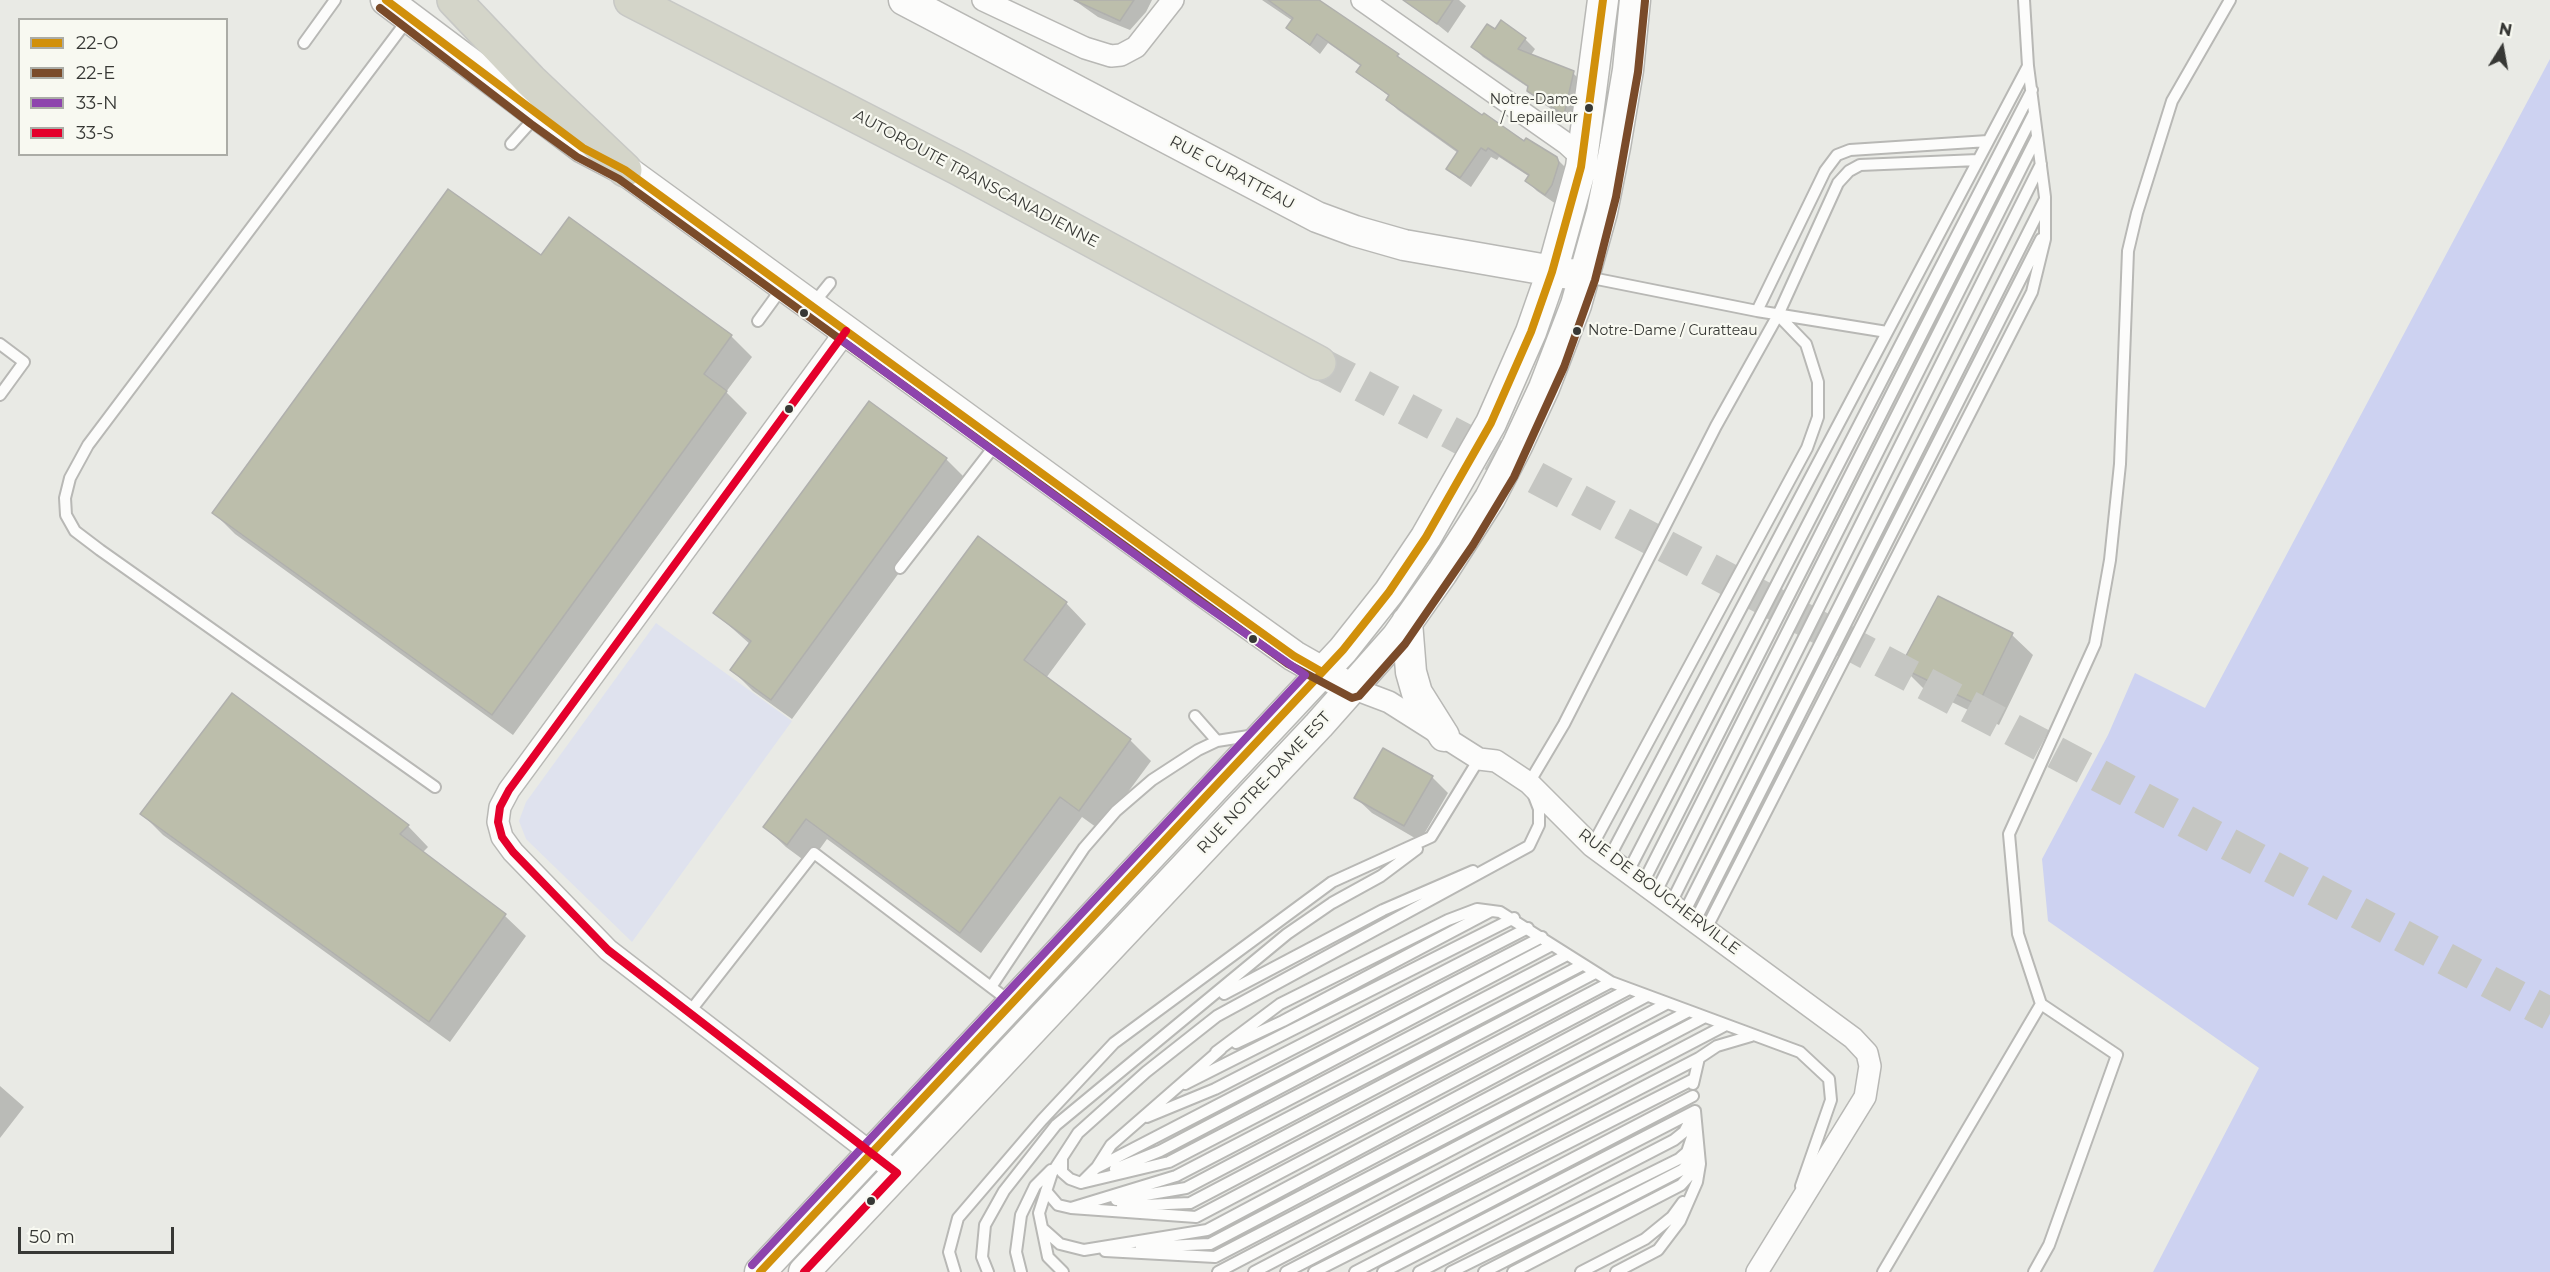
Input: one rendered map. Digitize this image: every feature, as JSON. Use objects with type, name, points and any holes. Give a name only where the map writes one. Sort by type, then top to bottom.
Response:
[{"type":"highway","points":[[454,0],[530,80],[625,170]]},
{"type":"highway","name":"AUTOROUTE TRANSCANADIENNE","points":[[631,0],[1323,354],[675,0]]},
{"type":"main road","name":"RUE DE BOUCHERVILLE","points":[[386,0],[583,148],[625,170],[784,285],[821,294],[846,331],[1248,623],[1322,672],[1352,688]]},
{"type":"main road","name":"RUE CURATTEAU","points":[[904,0],[1317,217],[1395,242],[1552,272],[1585,276]]},
{"type":"main road","name":"RUE NOTRE-DAME EST","points":[[760,1272],[872,1152],[1001,995],[1265,734],[1322,672],[1389,592],[1464,474],[1505,392],[1552,272],[1581,167],[1603,0]]},
{"type":"main road","name":"RUE NOTRE-DAME EST","points":[[804,1272],[1240,810],[1352,688],[1407,622],[1464,540],[1504,473],[1544,388],[1585,276],[1606,194],[1620,120],[1635,0]]},
{"type":"main road","points":[[1407,622],[1411,672],[1417,693],[1444,736]]},
{"type":"street","points":[[983,0],[1085,48],[1111,56],[1121,55],[1136,47],[1147,36],[1173,0]]},
{"type":"street","points":[[1362,0],[1562,140],[1580,156],[1581,167]]},
{"type":"street","points":[[846,331],[516,781],[500,807],[498,822],[502,837],[513,852],[608,950],[897,1173]]},
{"type":"street","name":"RUE DE BOUCHERVILLE","points":[[1352,688],[1389,702],[1479,759],[1496,761],[1529,783],[1601,852],[1853,1038],[1868,1053],[1870,1066],[1865,1097],[1788,1223]]},
{"type":"street","points":[[1757,1272],[1788,1223]]},
{"type":"lane","points":[[304,44],[335,0]]},
{"type":"lane","points":[[1669,902],[2032,292],[2045,230],[2045,197],[2028,66],[2024,0]]},
{"type":"lane","points":[[2034,1272],[2049,1245],[2117,1054],[2041,1004],[2018,934],[2009,834],[2095,644],[2112,539],[2120,464],[2128,251],[2137,213],[2172,101],[2230,0]]},
{"type":"lane","points":[[409,18],[88,445],[70,478],[65,498],[66,515],[75,531],[435,787]]},
{"type":"lane","points":[[1601,852],[1887,333],[2028,66]]},
{"type":"lane","points":[[1669,902],[2032,90]]},
{"type":"lane","points":[[1669,902],[2035,112]]},
{"type":"lane","points":[[511,144],[537,115]]},
{"type":"lane","points":[[1669,902],[2038,136]]},
{"type":"lane","points":[[1757,311],[1825,171],[1837,155],[1850,150],[1988,141]]},
{"type":"lane","points":[[1063,1272],[1048,1257],[1039,1213],[1052,1173],[1078,1133],[1146,1072],[1217,1016],[1528,846],[1539,825],[1539,809],[1529,783],[1564,724],[1716,426],[1778,315],[1838,183],[1849,171],[1860,165],[1978,160]]},
{"type":"lane","points":[[1669,902],[2041,164]]},
{"type":"lane","points":[[1669,902],[2045,197]]},
{"type":"lane","points":[[1669,902],[2045,230]]},
{"type":"lane","points":[[1585,276],[1778,315],[1887,333]]},
{"type":"lane","points":[[758,321],[784,285]]},
{"type":"lane","points":[[1601,852],[1807,448],[1818,417],[1818,382],[1806,344],[1778,315]]},
{"type":"lane","points":[[0,344],[24,362],[0,395]]},
{"type":"lane","points":[[900,568],[998,441]]},
{"type":"lane","points":[[1195,716],[1217,741]]},
{"type":"lane","points":[[688,1014],[814,854],[1001,995],[1084,848],[1116,811],[1152,780],[1217,741],[1265,734]]},
{"type":"lane","points":[[988,1272],[982,1257],[985,1225],[1004,1191],[1056,1125],[1287,934],[1332,903],[1381,876],[1431,837],[1479,759]]},
{"type":"lane","points":[[954,1272],[950,1252],[958,1218],[1042,1120],[1114,1043],[1332,882],[1431,837]]},
{"type":"lane","points":[[1181,1022],[1242,982],[1383,910],[1528,846]]},
{"type":"lane","points":[[1081,1183],[1097,1167],[1110,1145],[1216,1052],[1280,1004],[1448,920],[1477,909],[1514,918],[1611,982],[1724,1026],[1800,1052],[1829,1079],[1831,1100],[1788,1223]]},
{"type":"lane","points":[[1216,1052],[1283,1021],[1492,911]]},
{"type":"lane","points":[[1172,1091],[1514,918]]},
{"type":"lane","points":[[1138,1120],[1215,1089],[1528,928]]},
{"type":"lane","points":[[1097,1167],[1542,937]]},
{"type":"lane","points":[[1081,1183],[1160,1150],[1552,945]]},
{"type":"lane","points":[[1062,1159],[1062,1172],[1070,1179],[1081,1183],[1169,1162],[1567,955]]},
{"type":"lane","points":[[1071,1208],[1176,1176],[1582,965]]},
{"type":"lane","points":[[1071,1208],[1186,1188],[1595,973]]},
{"type":"lane","points":[[1071,1208],[1190,1203],[1611,982]]},
{"type":"lane","points":[[1046,1191],[1058,1205],[1071,1208],[1196,1217],[1629,989]]},
{"type":"lane","points":[[1084,1250],[1207,1230],[1647,996]]},
{"type":"lane","points":[[1084,1250],[1210,1244],[1666,1004]]},
{"type":"lane","points":[[1883,1272],[2041,1004]]},
{"type":"lane","points":[[1042,1228],[1060,1244],[1084,1250],[1215,1257],[1687,1012]]},
{"type":"lane","points":[[1218,1272],[1703,1018]]},
{"type":"lane","points":[[1254,1272],[1724,1026]]},
{"type":"lane","points":[[1286,1272],[1699,1058],[1717,1046],[1752,1036]]},
{"type":"lane","points":[[1616,1272],[1658,1250],[1680,1221],[1697,1182],[1700,1164],[1693,1096],[1699,1058]]},
{"type":"lane","points":[[1314,1272],[1694,1079]]},
{"type":"lane","points":[[1355,1272],[1693,1096]]},
{"type":"lane","points":[[1383,1272],[1695,1111]]},
{"type":"lane","points":[[1419,1272],[1674,1140],[1684,1132],[1695,1111]]},
{"type":"lane","points":[[1451,1272],[1679,1159],[1687,1152],[1696,1124]]},
{"type":"lane","points":[[1484,1272],[1682,1170],[1693,1159],[1698,1143]]},
{"type":"lane","points":[[1021,1272],[1016,1252],[1021,1215],[1035,1186],[1062,1159]]},
{"type":"lane","points":[[1513,1272],[1681,1185],[1700,1164]]},
{"type":"lane","points":[[1581,1272],[1645,1239],[1672,1217],[1697,1182]]},
{"type":"shaded area","points":[[656,623],[792,721],[632,942],[526,839],[519,821],[526,802]]},
{"type":"water","points":[[2550,59],[2550,1272],[2153,1272],[2259,1068],[2048,921],[2042,859],[2108,735],[2135,673],[2205,708]]},
{"type":"building","points":[[1074,0],[1134,0],[1120,21]]},
{"type":"building","points":[[1268,0],[1319,0],[1399,54],[1397,56],[1482,115],[1484,113],[1524,141],[1526,138],[1557,157],[1559,163],[1552,185],[1545,195],[1525,181],[1529,175],[1488,148],[1486,151],[1481,148],[1460,178],[1446,169],[1458,151],[1386,100],[1389,95],[1356,72],[1361,65],[1317,34],[1310,45],[1286,28],[1293,18]]},
{"type":"building","points":[[1403,0],[1453,0],[1437,24]]},
{"type":"building","points":[[1501,20],[1526,38],[1518,49],[1574,71],[1564,115],[1527,91],[1528,86],[1471,47],[1487,24],[1495,29]]},
{"type":"building","points":[[448,189],[541,255],[569,217],[732,335],[704,374],[727,391],[492,715],[212,513]]},
{"type":"building","points":[[869,401],[947,458],[771,700],[730,670],[751,641],[713,613]]},
{"type":"building","points":[[978,536],[1067,602],[1024,660],[1131,739],[1079,811],[1060,797],[960,933],[806,819],[787,845],[763,827]]},
{"type":"building","points":[[1938,596],[2013,633],[1978,705],[1900,667]]},
{"type":"building","points":[[232,693],[409,825],[400,834],[506,914],[429,1022],[140,814]]},
{"type":"building","points":[[1383,748],[1433,776],[1404,826],[1354,798]]},
{"type":"tunnel","points":[[1319,363],[2550,1014]]},
{"type":"transit line","name":"22-O","points":[[386,0],[583,148],[625,170],[1202,590],[1294,656],[1322,672]]},
{"type":"transit line","name":"22-O","points":[[760,1272],[1343,650],[1389,592],[1426,537],[1491,423],[1531,332],[1552,272],[1581,167],[1603,0]]},
{"type":"transit line","name":"22-E","points":[[380,8],[531,124],[577,157],[619,179],[1288,664],[1352,698],[1359,696],[1405,644],[1473,545],[1514,477],[1564,367],[1595,280],[1616,197],[1638,72],[1645,1]]},
{"type":"transit line","name":"33-S","points":[[804,1272],[897,1173],[608,950],[513,852],[502,837],[498,822],[500,807],[509,790],[846,331]]},
{"type":"transit line","name":"33-N","points":[[752,1265],[1305,675],[1196,599],[840,339]]},
{"type":"place","name":"Notre-Dame / Lepailleur","points":[[1589,108]]},
{"type":"place","name":"Notre-Dame / Curatteau","points":[[1577,331]]}]
